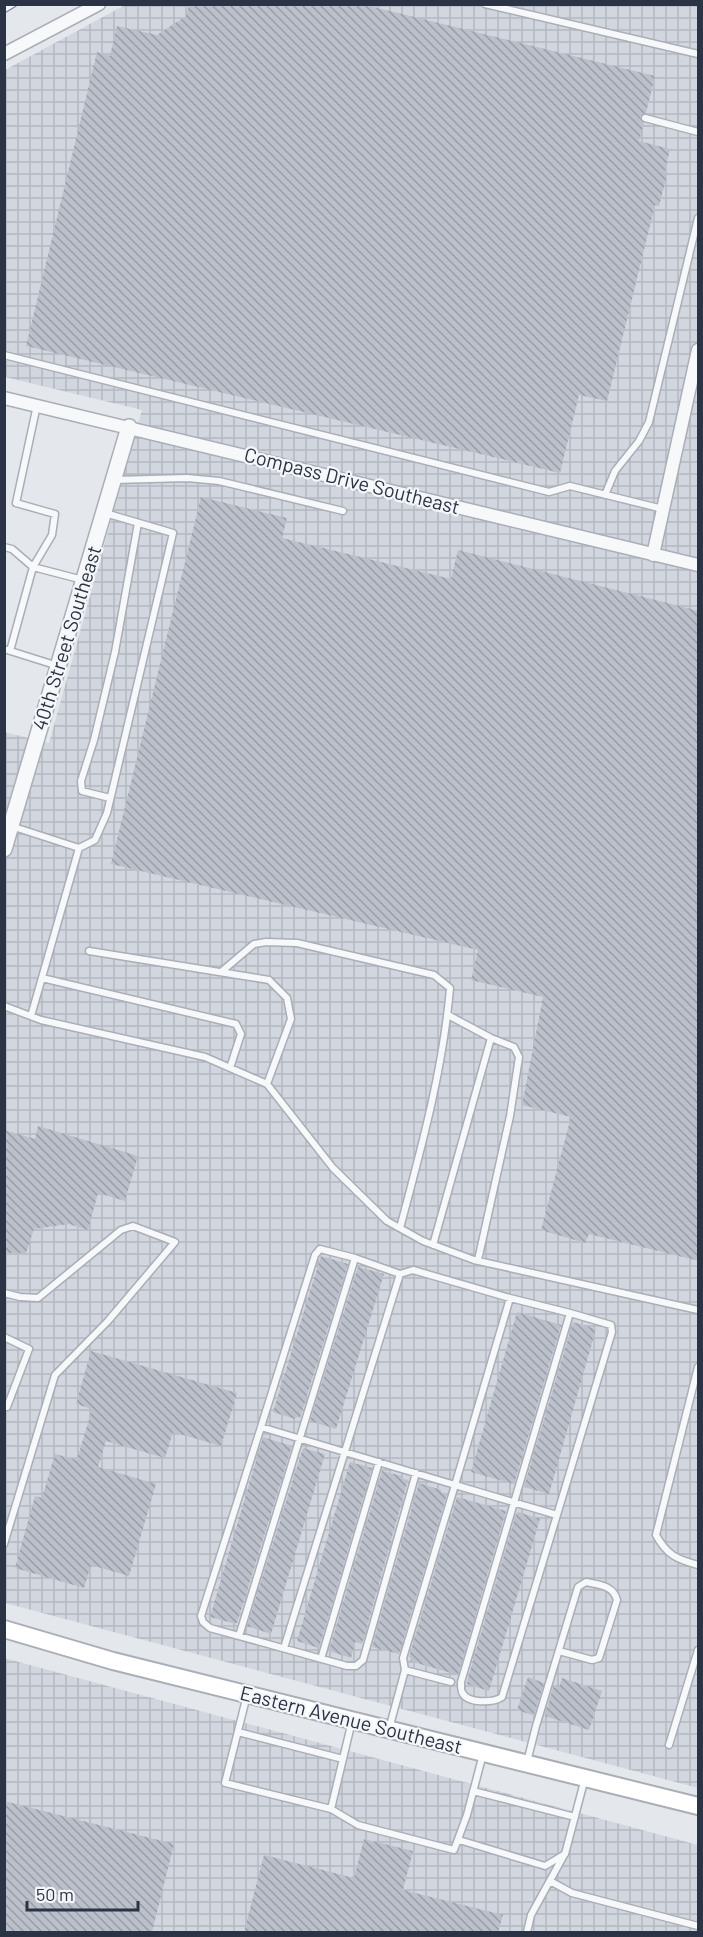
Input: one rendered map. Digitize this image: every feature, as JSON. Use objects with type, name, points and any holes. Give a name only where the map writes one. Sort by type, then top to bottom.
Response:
[{"type":"main road","name":"Eastern Avenue Southeast","points":[[4,1629],[113,1661],[699,1806]]},
{"type":"street","points":[[4,54],[99,4]]},
{"type":"street","points":[[653,555],[699,350]]},
{"type":"street","name":"Compass Drive Southeast","points":[[4,398],[699,565]]},
{"type":"street","name":"40th Street Southeast","points":[[4,849],[129,428]]},
{"type":"lane","points":[[485,4],[514,8],[699,54]]},
{"type":"lane","points":[[645,118],[699,132]]},
{"type":"lane","points":[[605,495],[615,471],[639,441],[649,422],[699,218]]},
{"type":"lane","points":[[4,355],[549,492],[570,486],[663,509]]},
{"type":"lane","points":[[37,405],[16,503],[55,514],[52,536],[33,567],[7,650],[58,666]]},
{"type":"lane","points":[[113,480],[187,478],[219,481],[343,511]]},
{"type":"lane","points":[[11,826],[79,848],[95,840],[111,798],[173,533],[104,513]]},
{"type":"lane","points":[[111,798],[82,791],[81,781],[94,740],[115,652],[138,523]]},
{"type":"lane","points":[[4,547],[12,549],[33,567],[84,580]]},
{"type":"lane","points":[[31,1016],[79,848]]},
{"type":"lane","points":[[221,972],[254,944],[297,943],[434,975],[450,988],[446,1032],[426,1130],[400,1228]]},
{"type":"lane","points":[[89,951],[269,980],[287,998],[291,1019],[267,1084]]},
{"type":"lane","points":[[42,978],[236,1024],[241,1034],[230,1068]]},
{"type":"lane","points":[[4,1006],[31,1016],[205,1057],[267,1084],[333,1167],[387,1221],[433,1245],[478,1260],[699,1310]]},
{"type":"lane","points":[[448,1015],[491,1038],[514,1047],[519,1057],[510,1116],[478,1260]]},
{"type":"lane","points":[[433,1245],[491,1038]]},
{"type":"lane","points":[[4,1293],[38,1298],[121,1230],[133,1226],[175,1242],[108,1321],[55,1375],[4,1544]]},
{"type":"lane","points":[[416,1473],[363,1660],[356,1666],[347,1666],[210,1628],[202,1622],[201,1616],[315,1255],[320,1249],[355,1258],[400,1274],[413,1270],[510,1298],[570,1313],[611,1325],[612,1332],[502,1697],[497,1701],[485,1702],[466,1698],[462,1692],[461,1682],[570,1313]]},
{"type":"lane","points":[[238,1636],[355,1258]]},
{"type":"lane","points":[[284,1648],[400,1274]]},
{"type":"lane","points":[[389,1730],[405,1670],[403,1658],[510,1298]]},
{"type":"lane","points":[[4,1337],[28,1348],[7,1407]]},
{"type":"lane","points":[[699,1367],[656,1535],[665,1551],[684,1561],[699,1565]]},
{"type":"lane","points":[[261,1427],[557,1515]]},
{"type":"lane","points":[[321,1659],[380,1462]]},
{"type":"lane","points":[[527,1763],[536,1726],[578,1587],[586,1582],[613,1590],[617,1600],[599,1659],[592,1660],[559,1651]]},
{"type":"lane","points":[[669,1745],[699,1650]]},
{"type":"lane","points":[[405,1670],[451,1682]]},
{"type":"lane","points":[[247,1694],[225,1783],[330,1809],[358,1825],[454,1850],[459,1840],[484,1753]]},
{"type":"lane","points":[[330,1809],[352,1721]]},
{"type":"lane","points":[[238,1732],[343,1760]]},
{"type":"lane","points":[[528,1932],[531,1916],[565,1854],[585,1779]]},
{"type":"lane","points":[[473,1791],[575,1817]]},
{"type":"lane","points":[[459,1840],[545,1866],[565,1854]]},
{"type":"lane","points":[[550,1881],[572,1893],[699,1926]]},
{"type":"shaded area","points":[[125,5],[698,5],[698,1788],[5,1603],[4,732],[49,743],[142,410],[5,377],[5,70]]},
{"type":"shaded area","points":[[4,1658],[698,1845],[698,1932],[5,1932]]},
{"type":"building","points":[[189,4],[361,4],[655,76],[646,113],[640,117],[644,123],[639,141],[670,149],[664,175],[667,175],[659,206],[655,205],[607,401],[579,395],[560,473],[26,346],[97,52],[110,56],[117,26],[157,35],[186,16]]},
{"type":"building","points":[[201,497],[287,518],[282,538],[451,579],[458,550],[699,611],[699,1261],[589,1234],[585,1243],[541,1230],[571,1117],[522,1105],[543,997],[471,980],[478,950],[111,864]]},
{"type":"building","points":[[38,1126],[138,1156],[125,1201],[98,1193],[88,1230],[69,1224],[34,1229],[26,1253],[4,1253],[4,1130],[35,1139]]},
{"type":"building","points":[[321,1256],[348,1264],[300,1418],[295,1419],[273,1412]]},
{"type":"building","points":[[358,1267],[384,1274],[336,1429],[310,1421]]},
{"type":"building","points":[[517,1312],[561,1325],[514,1484],[471,1472]]},
{"type":"building","points":[[573,1322],[596,1329],[549,1494],[524,1487]]},
{"type":"building","points":[[91,1351],[237,1393],[221,1446],[173,1432],[165,1458],[106,1441],[98,1467],[156,1484],[129,1576],[91,1565],[84,1588],[15,1568],[35,1496],[42,1498],[55,1454],[77,1460],[92,1409],[76,1404]]},
{"type":"building","points":[[263,1437],[292,1446],[237,1623],[232,1623],[210,1617]]},
{"type":"building","points":[[303,1448],[325,1454],[271,1634],[247,1626]]},
{"type":"building","points":[[350,1462],[372,1468],[319,1648],[297,1641]]},
{"type":"building","points":[[382,1471],[402,1476],[401,1478],[408,1480],[362,1644],[355,1642],[351,1658],[329,1651]]},
{"type":"building","points":[[419,1483],[447,1494],[399,1654],[372,1647]]},
{"type":"building","points":[[457,1497],[506,1511],[458,1675],[410,1661],[409,1657]]},
{"type":"building","points":[[518,1512],[540,1519],[489,1691],[467,1684]]},
{"type":"building","points":[[528,1677],[544,1683],[532,1715],[517,1710]]},
{"type":"building","points":[[562,1678],[602,1691],[589,1730],[545,1716],[553,1687],[559,1688]]},
{"type":"building","points":[[4,1801],[174,1844],[152,1932],[4,1932]]},
{"type":"building","points":[[364,1839],[413,1851],[403,1890],[503,1915],[498,1932],[244,1932],[264,1855],[354,1878]]},
{"type":"railway","points":[[4,10],[14,4]]}]
